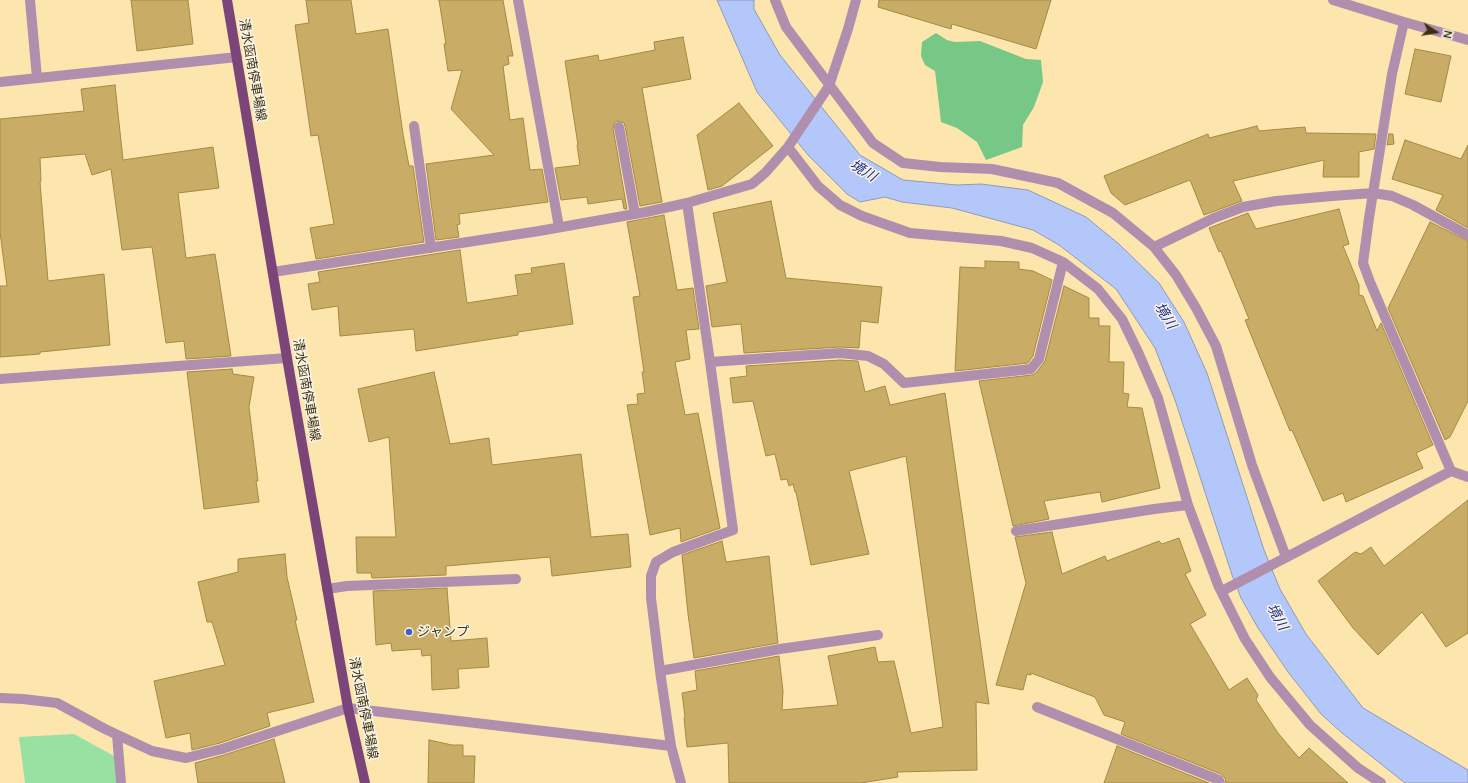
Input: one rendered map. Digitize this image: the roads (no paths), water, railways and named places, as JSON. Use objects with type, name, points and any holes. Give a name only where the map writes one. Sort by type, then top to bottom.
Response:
[{"type":"main road","name":"清水函南停車場線","points":[[227,0],[286,358],[348,708],[365,783]]},
{"type":"street","points":[[30,0],[37,78]]},
{"type":"street","points":[[518,0],[559,227]]},
{"type":"street","points":[[775,0],[786,27],[873,143],[903,163],[940,167],[992,169],[1058,183],[1113,213],[1154,247],[1176,275],[1196,308],[1216,346],[1252,465],[1286,557]]},
{"type":"street","points":[[273,272],[431,248],[635,214],[687,203],[752,184],[765,173],[788,147],[829,86],[856,0]]},
{"type":"street","points":[[1333,0],[1468,40]]},
{"type":"street","points":[[1404,22],[1392,74],[1363,263],[1451,471]]},
{"type":"street","points":[[0,82],[237,57]]},
{"type":"street","points":[[414,126],[431,248]]},
{"type":"street","points":[[619,127],[635,214]]},
{"type":"street","points":[[788,147],[818,186],[840,205],[862,216],[910,233],[1001,241],[1032,248],[1063,262],[1098,289],[1122,318],[1158,398],[1188,505],[1222,591],[1244,639],[1270,677],[1310,725],[1358,768],[1380,783]]},
{"type":"street","points":[[1154,247],[1214,218],[1243,207],[1276,201],[1373,193],[1392,196],[1413,205],[1468,235]]},
{"type":"street","points":[[681,783],[671,746],[651,598],[651,576],[656,562],[673,552],[732,530],[687,203]]},
{"type":"street","points":[[710,362],[840,353],[868,356],[884,364],[904,383],[1031,369],[1039,359],[1063,262]]},
{"type":"street","points":[[0,379],[286,358]]},
{"type":"street","points":[[1222,591],[1451,471],[1468,477]]},
{"type":"street","points":[[1016,531],[1188,505]]},
{"type":"street","points":[[327,589],[347,586],[516,579]]},
{"type":"street","points":[[660,670],[780,649],[878,635]]},
{"type":"street","points":[[0,698],[57,703],[152,751],[186,758],[222,749],[348,708],[671,746]]},
{"type":"street","points":[[1037,707],[1219,780],[1220,783]]},
{"type":"street","points":[[118,735],[121,783]]},
{"type":"water","name":"境川","points":[[717,0],[754,0],[754,9],[780,55],[860,155],[903,180],[957,185],[981,184],[1028,190],[1086,217],[1119,244],[1159,283],[1184,322],[1207,373],[1264,550],[1280,589],[1306,634],[1363,708],[1468,770],[1468,783],[1405,783],[1342,733],[1321,714],[1288,672],[1258,628],[1241,598],[1232,575],[1175,400],[1155,348],[1116,289],[1059,245],[1033,230],[952,208],[902,202],[885,197],[860,202],[847,194],[808,155],[757,92]]},
{"type":"place","name":"ジャンプ","points":[[409,632]]}]
